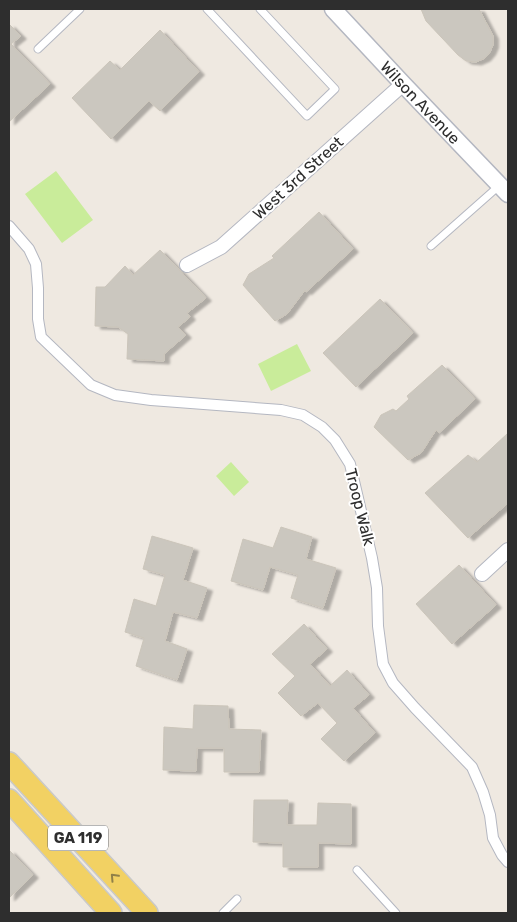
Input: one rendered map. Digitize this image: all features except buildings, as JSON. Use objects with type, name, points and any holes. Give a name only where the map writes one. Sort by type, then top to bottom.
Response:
[{"type":"main road","name":"GA 119","points":[[9,762],[147,913]]},
{"type":"main road","name":"GA 119","points":[[9,800],[112,913]]},
{"type":"street","name":"Wilson Avenue","points":[[333,9],[403,84],[505,185]]},
{"type":"street","name":"West 3rd Street","points":[[187,265],[221,247],[403,84]]},
{"type":"street","name":"Troop Walk","points":[[9,226],[29,249],[36,264],[38,319],[42,337],[91,385],[124,397],[281,410],[304,416],[322,427],[335,440],[350,464],[372,558],[377,588],[378,626],[383,664],[398,689],[472,767],[490,814],[494,838],[502,855],[508,862]]},
{"type":"street","points":[[482,574],[508,550]]},
{"type":"lane","points":[[38,49],[80,9]]},
{"type":"lane","points":[[207,9],[307,116],[335,89],[260,9]]},
{"type":"lane","points":[[431,246],[505,185]]},
{"type":"lane","points":[[357,870],[396,913]]},
{"type":"lane","points":[[223,913],[237,899]]},
{"type":"green space","points":[[56,171],[93,220],[62,243],[25,194]]},
{"type":"green space","points":[[297,344],[311,371],[271,391],[258,364]]},
{"type":"green space","points":[[231,462],[249,482],[234,496],[216,476]]}]
